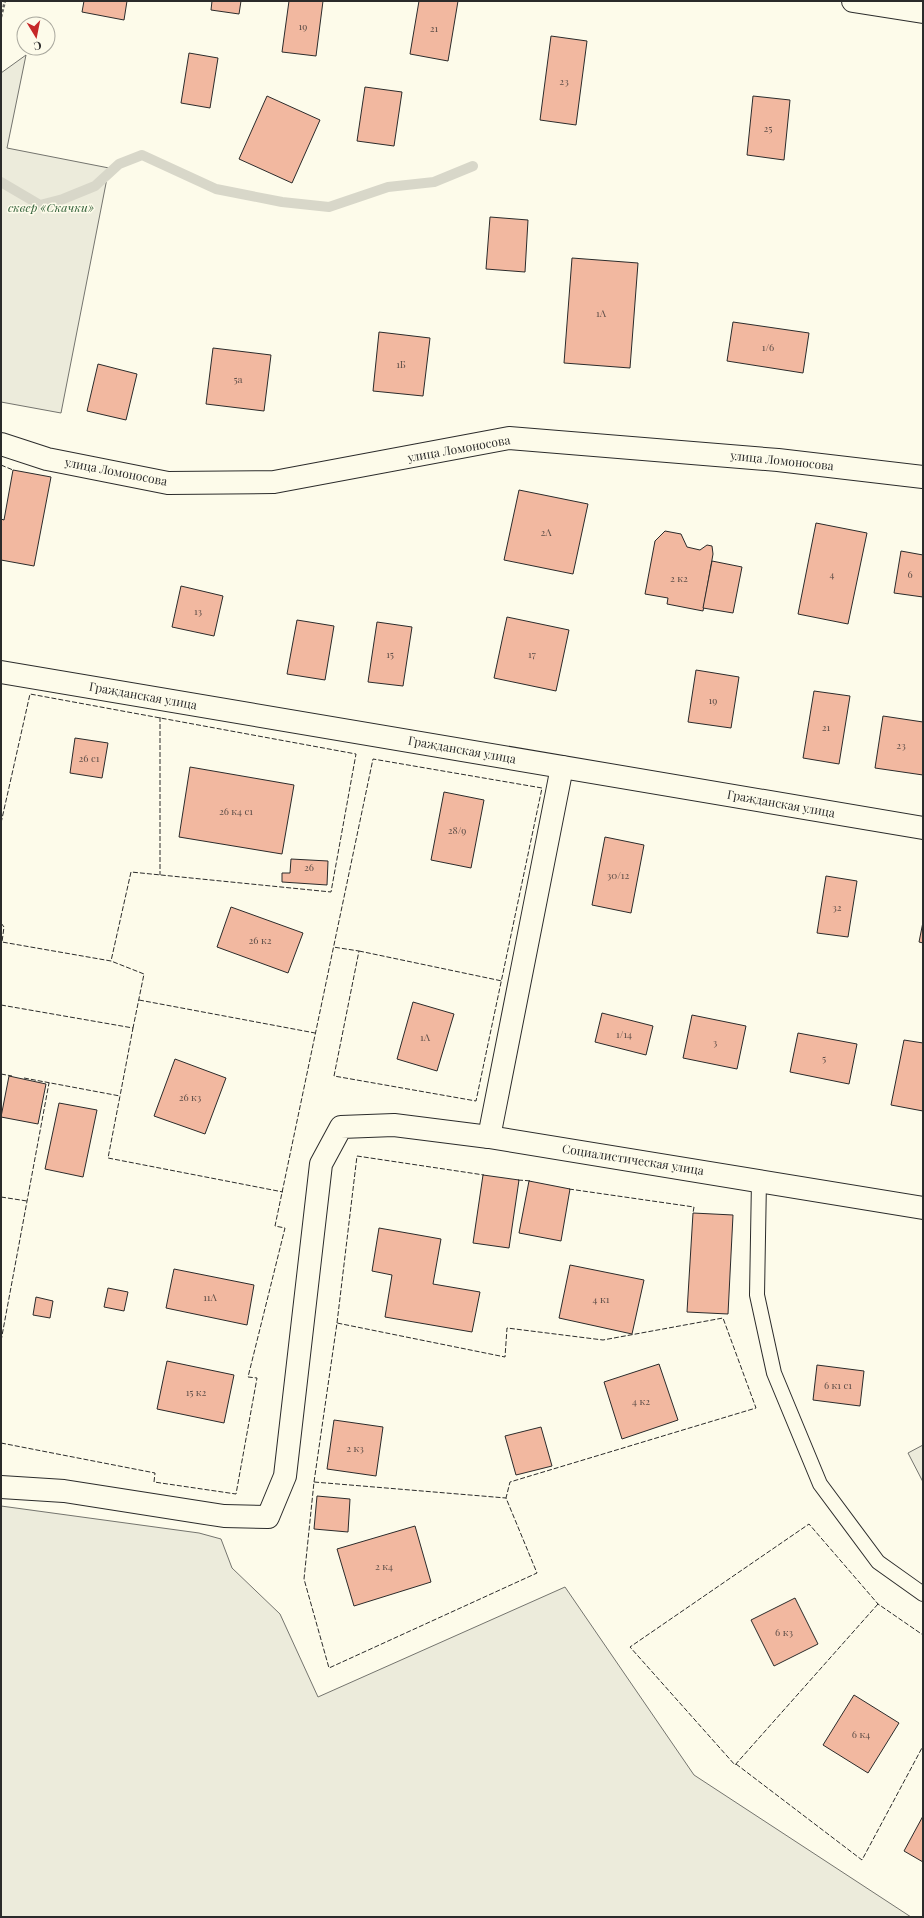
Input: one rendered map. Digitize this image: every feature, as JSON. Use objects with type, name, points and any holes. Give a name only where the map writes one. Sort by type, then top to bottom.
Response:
[{"type":"street","points":[[853,1],[923,12]]},
{"type":"street","name":"улица Ломоносова","points":[[1,444],[47,459],[168,483],[274,482],[509,438],[778,460],[923,477]]},
{"type":"street","name":"Гражданская улица","points":[[1,672],[923,828]]},
{"type":"street","points":[[488,1137],[562,767]]},
{"type":"street","name":"Социалистическая улица","points":[[1,1486],[64,1491],[224,1516],[268,1517],[285,1476],[321,1164],[341,1127],[394,1125],[488,1137],[759,1180],[923,1208]]},
{"type":"lane","points":[[759,1180],[757,1296],[774,1373],[820,1484],[878,1562],[923,1594]]},
{"type":"path","points":[[1,17],[5,1]]},
{"type":"green space","name":"сквер «Скачки»","points":[[26,56],[7,148],[109,168],[61,413],[1,402],[1,73]]},
{"type":"green space","points":[[923,1445],[923,1482],[908,1453]]},
{"type":"green space","points":[[1,1506],[199,1533],[221,1539],[232,1568],[280,1614],[318,1697],[565,1587],[694,1775],[911,1917],[1,1917]]},
{"type":"building","points":[[84,1],[127,1],[124,20],[82,12]]},
{"type":"building","points":[[212,1],[241,1],[239,14],[211,10]]},
{"type":"building","points":[[289,1],[323,1],[316,56],[282,52]]},
{"type":"building","points":[[419,1],[458,1],[448,61],[410,54]]},
{"type":"building","points":[[551,36],[587,41],[576,125],[540,120]]},
{"type":"building","points":[[189,53],[218,58],[210,108],[181,103]]},
{"type":"building","points":[[365,87],[402,92],[394,146],[357,141]]},
{"type":"building","points":[[267,96],[320,120],[292,183],[239,159]]},
{"type":"building","points":[[753,96],[790,100],[784,160],[747,155]]},
{"type":"building","points":[[490,217],[528,220],[525,272],[486,269]]},
{"type":"building","points":[[572,258],[638,263],[630,368],[564,363]]},
{"type":"building","points":[[733,322],[809,333],[803,373],[727,361]]},
{"type":"building","points":[[379,332],[430,338],[423,396],[373,391]]},
{"type":"building","points":[[213,348],[271,355],[264,411],[206,404]]},
{"type":"building","points":[[98,364],[137,374],[126,420],[87,411]]},
{"type":"building","points":[[13,470],[51,477],[34,566],[1,560],[1,519],[4,520]]},
{"type":"building","points":[[519,490],[588,504],[573,574],[504,560]]},
{"type":"building","points":[[816,523],[867,533],[848,624],[798,614]]},
{"type":"building","points":[[665,531],[681,534],[687,547],[700,550],[707,545],[712,546],[713,554],[703,611],[667,604],[668,598],[645,594],[655,541]]},
{"type":"building","points":[[901,551],[923,555],[923,597],[894,593]]},
{"type":"building","points":[[712,561],[742,567],[733,613],[703,608]]},
{"type":"building","points":[[181,586],[223,596],[214,636],[172,627]]},
{"type":"building","points":[[507,617],[569,630],[556,691],[494,678]]},
{"type":"building","points":[[297,620],[334,626],[325,680],[287,674]]},
{"type":"building","points":[[377,622],[412,627],[403,686],[368,682]]},
{"type":"building","points":[[696,670],[739,677],[731,728],[688,722]]},
{"type":"building","points":[[814,691],[850,696],[839,764],[803,758]]},
{"type":"building","points":[[883,716],[923,722],[923,775],[875,768]]},
{"type":"building","points":[[75,738],[108,743],[102,778],[70,773]]},
{"type":"building","points":[[190,767],[294,785],[282,854],[179,837]]},
{"type":"building","points":[[444,792],[484,800],[471,868],[431,860]]},
{"type":"building","points":[[605,837],[644,845],[631,913],[592,905]]},
{"type":"building","points":[[291,859],[328,861],[327,885],[282,882],[282,873],[290,873]]},
{"type":"building","points":[[826,876],[857,881],[848,937],[817,933]]},
{"type":"building","points":[[231,907],[303,933],[288,973],[217,947]]},
{"type":"building","points":[[923,922],[923,943],[919,942]]},
{"type":"building","points":[[413,1002],[454,1014],[437,1071],[397,1059]]},
{"type":"building","points":[[602,1013],[653,1026],[646,1055],[595,1042]]},
{"type":"building","points":[[692,1015],[746,1026],[737,1069],[683,1058]]},
{"type":"building","points":[[798,1033],[857,1044],[849,1084],[790,1072]]},
{"type":"building","points":[[904,1040],[923,1043],[923,1111],[891,1105]]},
{"type":"building","points":[[175,1059],[226,1078],[205,1134],[154,1116]]},
{"type":"building","points":[[9,1076],[46,1084],[38,1124],[1,1117]]},
{"type":"building","points":[[59,1103],[97,1110],[83,1177],[45,1169]]},
{"type":"building","points":[[483,1175],[519,1180],[509,1248],[473,1243]]},
{"type":"building","points":[[529,1181],[570,1189],[561,1241],[519,1233]]},
{"type":"building","points":[[693,1213],[733,1215],[728,1314],[687,1312]]},
{"type":"building","points":[[379,1228],[441,1239],[433,1284],[480,1292],[472,1332],[385,1317],[392,1275],[372,1271]]},
{"type":"building","points":[[570,1265],[644,1280],[632,1334],[559,1318]]},
{"type":"building","points":[[174,1269],[254,1285],[247,1325],[166,1308]]},
{"type":"building","points":[[108,1288],[128,1292],[124,1311],[104,1307]]},
{"type":"building","points":[[36,1297],[53,1301],[50,1318],[33,1315]]},
{"type":"building","points":[[167,1361],[234,1375],[224,1423],[157,1409]]},
{"type":"building","points":[[659,1364],[678,1420],[622,1439],[604,1382]]},
{"type":"building","points":[[817,1365],[864,1371],[860,1406],[813,1400]]},
{"type":"building","points":[[334,1420],[383,1427],[376,1476],[327,1469]]},
{"type":"building","points":[[541,1427],[552,1466],[516,1475],[505,1436]]},
{"type":"building","points":[[317,1496],[350,1499],[348,1532],[314,1529]]},
{"type":"building","points":[[415,1526],[431,1582],[354,1606],[337,1549]]},
{"type":"building","points":[[795,1598],[818,1644],[774,1666],[751,1620]]},
{"type":"building","points":[[854,1695],[899,1723],[868,1773],[823,1745]]},
{"type":"building","points":[[923,1816],[923,1862],[904,1851]]},
{"type":"waterway","points":[[1,182],[40,205],[63,199],[95,186],[119,164],[142,155],[216,189],[282,202],[329,207],[388,187],[434,182],[473,166]]},
{"type":"fence","points":[[1,465],[13,470]]},
{"type":"fence","points":[[1,823],[30,694],[356,754],[331,892],[131,872],[111,961]]},
{"type":"fence","points":[[160,717],[160,875]]},
{"type":"fence","points":[[1,1443],[155,1473],[154,1482],[236,1494],[257,1378],[248,1377],[285,1228],[275,1226],[373,759],[542,788],[476,1101],[334,1076],[359,951],[333,947]]},
{"type":"fence","points":[[1,923],[4,927],[2,942],[111,961],[144,974],[133,1028]]},
{"type":"fence","points":[[359,951],[502,981]]},
{"type":"fence","points":[[139,1000],[315,1033]]},
{"type":"fence","points":[[1,1005],[133,1028],[120,1096]]},
{"type":"fence","points":[[1,1074],[12,1076]]},
{"type":"fence","points":[[24,1078],[120,1096],[108,1158],[283,1192]]},
{"type":"fence","points":[[1,1341],[49,1083]]},
{"type":"fence","points":[[337,1323],[357,1156],[484,1175]]},
{"type":"fence","points":[[518,1180],[532,1181]]},
{"type":"fence","points":[[569,1189],[694,1207],[693,1213]]},
{"type":"fence","points":[[1,1197],[27,1201]]},
{"type":"fence","points":[[314,1482],[337,1323],[505,1357],[507,1328],[603,1340],[723,1318],[756,1408],[510,1482],[506,1498],[537,1573],[329,1668],[304,1579],[314,1482],[506,1498]]},
{"type":"fence","points":[[878,1604],[735,1765],[630,1647],[809,1524],[878,1604],[923,1635]]},
{"type":"fence","points":[[736,1764],[862,1860],[923,1746]]}]
